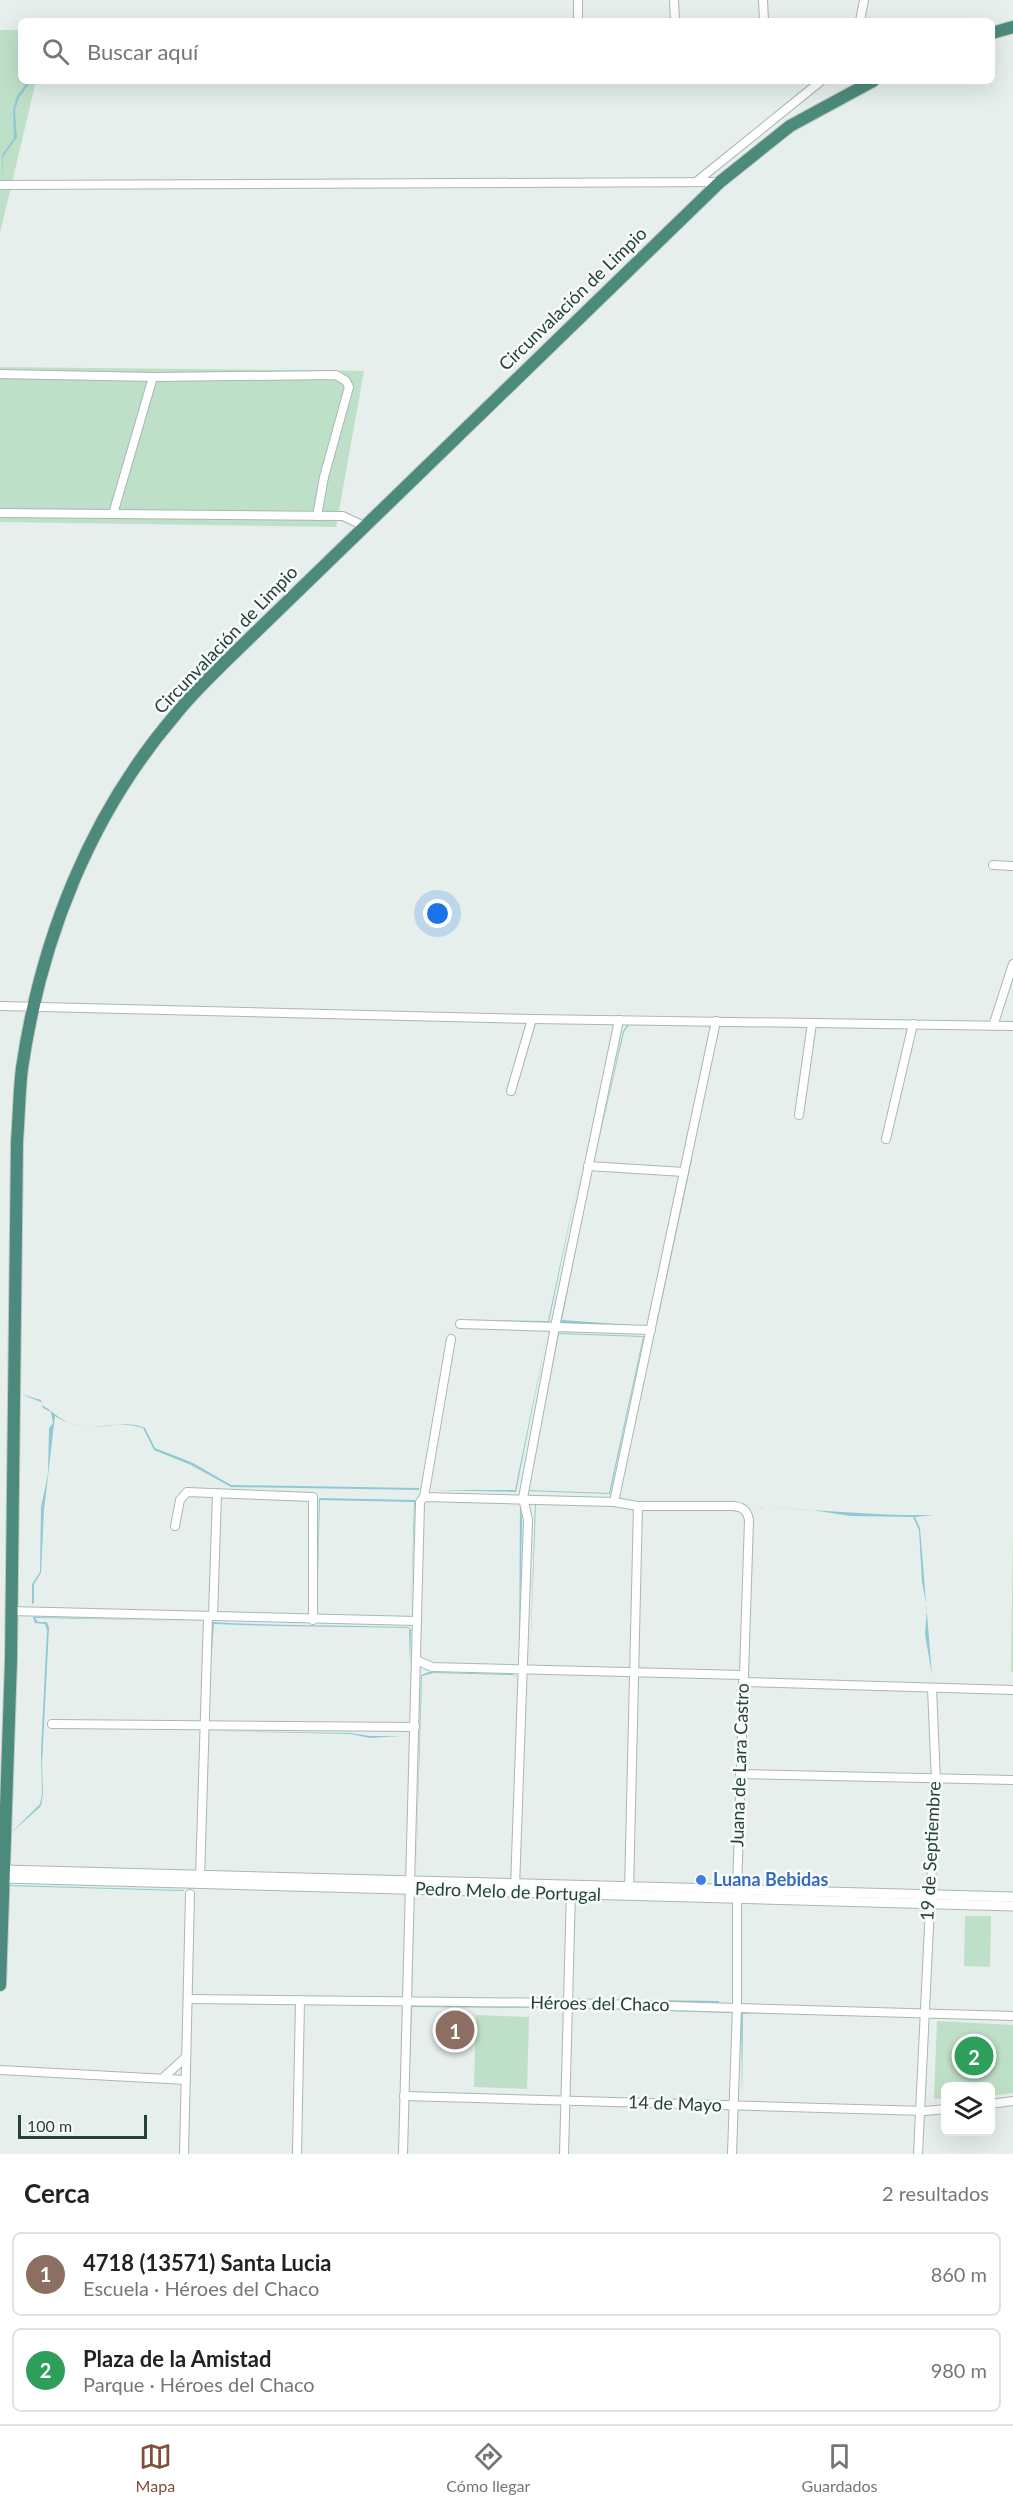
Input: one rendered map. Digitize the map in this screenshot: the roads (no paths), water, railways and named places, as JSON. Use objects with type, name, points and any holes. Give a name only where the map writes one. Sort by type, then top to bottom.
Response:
[{"type":"highway","points":[[995,32],[1013,27]]},
{"type":"highway","name":"Circunvalación de Limpio","points":[[0,1985],[6,1660],[15,1491],[17,1141],[22,1070],[33,1007],[50,942],[84,854],[121,789],[175,714],[226,661],[720,182],[790,126],[867,84]]},
{"type":"street","points":[[578,0],[578,18]]},
{"type":"street","points":[[674,0],[675,18]]},
{"type":"street","points":[[763,0],[764,18]]},
{"type":"street","points":[[861,18],[864,0]]},
{"type":"street","points":[[696,182],[817,84]]},
{"type":"street","points":[[0,186],[720,182]]},
{"type":"street","points":[[0,374],[153,377],[336,375],[342,377],[349,387],[324,477],[317,516]]},
{"type":"street","points":[[113,514],[153,377]]},
{"type":"street","points":[[0,513],[347,517],[364,526]]},
{"type":"street","points":[[993,866],[1013,866]]},
{"type":"street","points":[[993,1026],[1013,964]]},
{"type":"street","points":[[0,1006],[532,1019],[1013,1026]]},
{"type":"street","points":[[511,1091],[532,1019]]},
{"type":"street","points":[[515,1888],[528,1520],[523,1498],[555,1327],[619,1020]]},
{"type":"street","points":[[614,1502],[716,1022]]},
{"type":"street","points":[[799,1115],[812,1023]]},
{"type":"street","points":[[886,1139],[913,1024]]},
{"type":"street","points":[[588,1167],[684,1172]]},
{"type":"street","points":[[460,1324],[651,1330]]},
{"type":"street","points":[[403,2154],[420,1502],[424,1497],[451,1339]]},
{"type":"street","points":[[175,1526],[180,1500],[185,1494],[313,1497],[314,1620]]},
{"type":"street","points":[[200,1880],[217,1494]]},
{"type":"street","points":[[424,1497],[523,1498],[614,1502],[638,1506],[629,1891]]},
{"type":"street","name":"Juana de Lara Castro","points":[[638,1506],[741,1507],[747,1512],[749,1520],[736,1894],[737,2007],[732,2154]]},
{"type":"street","points":[[10,1611],[417,1621]]},
{"type":"street","points":[[416,1660],[432,1667],[633,1672],[932,1688],[1013,1690]]},
{"type":"street","name":"19 de Septiembre","points":[[918,2154],[935,1778],[932,1688]]},
{"type":"street","points":[[52,1724],[415,1727]]},
{"type":"street","points":[[740,1773],[1013,1780]]},
{"type":"street","name":"Pedro Melo de Portugal","points":[[3,1882],[200,1880],[929,1899],[1013,1897]]},
{"type":"street","points":[[564,2154],[571,1890]]},
{"type":"street","points":[[184,2154],[190,1894]]},
{"type":"street","name":"Pedro Melo de Portugal","points":[[929,1899],[1013,1906]]},
{"type":"street","name":"Héroes del Chaco","points":[[188,1999],[568,2003],[1013,2016]]},
{"type":"street","points":[[297,2154],[300,2000]]},
{"type":"street","points":[[164,2077],[186,2058]]},
{"type":"street","points":[[0,2070],[164,2077],[186,2080]]},
{"type":"street","name":"14 de Mayo","points":[[404,2096],[920,2111],[941,2109]]},
{"type":"street","points":[[995,2103],[1013,2101]]},
{"type":"water","points":[[26,84],[29,84],[19,98],[15,110],[17,137],[3,157],[3,180],[2,155],[14,138],[13,109],[17,96]]},
{"type":"water","points":[[628,1024],[711,1026],[629,1025],[624,1032],[593,1166],[623,1031]]},
{"type":"water","points":[[691,1159],[692,1159],[656,1324]]},
{"type":"water","points":[[580,1172],[549,1322],[467,1320],[548,1321]]},
{"type":"water","points":[[591,1173],[562,1320],[644,1326],[562,1323],[561,1321]]},
{"type":"water","points":[[558,1333],[644,1336],[610,1494],[526,1491]],"holes":[[[559,1334],[643,1337],[609,1493],[527,1490]]]},
{"type":"water","points":[[547,1335],[516,1492],[431,1490],[515,1490]]},
{"type":"water","points":[[42,1405],[68,1423],[55,1416],[44,1510],[41,1573],[34,1584],[34,1603],[32,1604],[32,1584],[40,1572],[41,1507],[48,1474],[49,1428],[53,1423],[51,1412]]},
{"type":"water","points":[[129,1424],[145,1428],[155,1448],[193,1463],[231,1485],[419,1488],[419,1490],[231,1487],[191,1465],[154,1450],[143,1428],[131,1425],[89,1427]]},
{"type":"water","points":[[319,1498],[415,1500],[411,1615],[414,1502],[320,1500],[317,1613]]},
{"type":"water","points":[[426,1501],[521,1503],[519,1663],[520,1504]]},
{"type":"water","points":[[535,1502],[630,1507],[536,1503],[530,1664]]},
{"type":"water","points":[[757,1507],[934,1515],[915,1517],[920,1528],[926,1604],[922,1582],[919,1530],[913,1517],[850,1516],[812,1510]]},
{"type":"water","points":[[927,1611],[932,1675],[925,1634]]},
{"type":"water","points":[[33,1617],[203,1621],[35,1618],[38,1622],[47,1622],[49,1628],[42,1763],[43,1794],[41,1806],[9,1835],[40,1804],[42,1795],[41,1751],[47,1630],[45,1624],[35,1623]]},
{"type":"water","points":[[212,1622],[409,1627],[411,1630],[410,1665],[409,1628],[214,1624],[210,1675]]},
{"type":"water","points":[[429,1672],[512,1674],[518,1678],[512,1675],[434,1673],[422,1676],[416,1875],[421,1675]]},
{"type":"water","points":[[210,1731],[351,1733],[370,1736],[401,1736],[370,1738],[351,1734]]},
{"type":"water","points":[[7,1886],[184,1890],[184,1891]]},
{"type":"water","points":[[414,1895],[412,1994],[563,1999],[411,1994]]},
{"type":"water","points":[[573,1999],[719,2001],[719,2003]]},
{"type":"water","points":[[411,2005],[564,2008],[412,2007],[409,2091],[560,2097],[408,2091]]},
{"type":"water","points":[[573,2008],[731,2012],[730,2013]]},
{"type":"water","points":[[741,2013],[743,2013],[742,2099]]},
{"type":"place","name":"Luana Bebidas","points":[[701,1880]]},
{"type":"place","name":"4718 (13571) Santa Lucia","points":[[455,2030]]},
{"type":"place","name":"Plaza de la Amistad","points":[[974,2056]]}]
